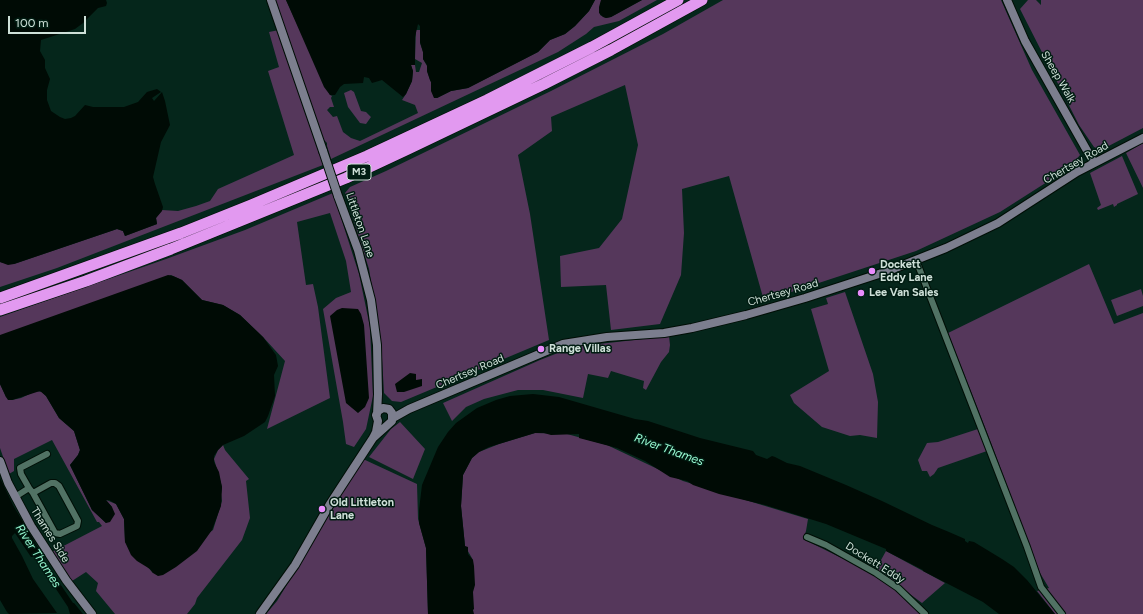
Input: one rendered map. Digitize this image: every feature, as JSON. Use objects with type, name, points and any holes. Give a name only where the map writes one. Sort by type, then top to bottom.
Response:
[{"type":"highway","name":"M3","points":[[0,298],[181,233],[252,205],[360,158],[487,100],[592,47],[678,0]]},
{"type":"highway","name":"M3","points":[[0,310],[86,281],[171,249],[346,178],[544,84],[611,50],[702,0]]},
{"type":"main road","name":"Littleton Lane","points":[[271,0],[358,250],[370,300],[376,345],[378,394],[377,417],[373,438]]},
{"type":"main road","name":"Sheep Walk","points":[[1007,0],[1025,41],[1094,163]]},
{"type":"main road","name":"Chertsey Road","points":[[389,415],[409,409],[563,344],[586,339],[672,332],[718,322],[849,284],[916,260],[946,248],[998,223],[1094,163],[1143,138]]},
{"type":"main road","points":[[378,394],[389,415]]},
{"type":"main road","points":[[380,409],[389,415],[381,424],[377,417],[380,409]]},
{"type":"main road","points":[[260,614],[295,564],[330,504],[389,415]]},
{"type":"main road","name":"Thames Side","points":[[0,461],[15,497],[44,547],[66,580],[92,614]]},
{"type":"street","points":[[916,260],[1027,547],[1041,587],[1062,614]]},
{"type":"street","points":[[15,497],[31,491],[51,483],[55,483],[59,486],[78,521],[77,526],[60,534],[55,533],[31,491],[20,474],[20,468],[47,454]]},
{"type":"street","name":"Dockett Eddy","points":[[807,537],[826,545],[876,573],[898,588],[926,614]]},
{"type":"shaded area","points":[[274,0],[286,0],[330,95],[332,96],[331,98],[334,107],[330,107],[327,110],[333,117],[337,116],[343,132],[351,138],[360,141],[418,113],[415,105],[402,100],[412,81],[413,71],[411,65],[415,65],[416,72],[419,72],[422,63],[415,59],[416,30],[420,30],[420,43],[423,52],[423,59],[427,66],[434,97],[437,98],[451,91],[468,88],[538,52],[550,40],[565,34],[575,26],[589,11],[595,0],[601,0],[600,15],[606,18],[611,17],[642,0],[657,0],[619,21],[594,27],[558,52],[331,159],[327,143],[323,139]]},
{"type":"shaded area","points":[[723,0],[1001,0],[1032,70],[1080,155],[1069,168],[1000,212],[916,251],[764,301],[729,176],[682,189],[684,233],[681,275],[660,324],[611,330],[606,285],[561,287],[560,256],[599,248],[622,219],[638,145],[625,85],[551,117],[552,131],[518,155],[530,214],[549,340],[401,402],[392,401],[384,393],[381,341],[369,269],[345,193],[350,187],[551,91],[663,34]]},
{"type":"shaded area","points":[[1028,0],[1036,0],[1041,5],[1041,0],[1143,0],[1143,128],[1101,150],[1094,147],[1079,125],[1020,9]]},
{"type":"shaded area","points":[[279,30],[323,165],[57,268],[0,287],[0,262],[14,264],[117,229],[123,231],[125,236],[157,224],[156,218],[162,210],[178,211],[210,201],[218,189],[294,155],[268,71],[279,67],[269,32]]},
{"type":"shaded area","points":[[351,90],[354,92],[361,111],[366,112],[371,117],[366,124],[360,123],[348,107],[344,93]]},
{"type":"shaded area","points":[[1143,143],[1143,188],[1126,153]]},
{"type":"shaded area","points":[[1122,156],[1138,194],[1117,204],[1114,207],[1113,204],[1098,210],[1097,208],[1101,205],[1090,173]]},
{"type":"shaded area","points":[[333,193],[359,274],[370,327],[373,396],[366,429],[354,447],[346,444],[323,309],[336,298],[351,292],[346,261],[330,213],[297,222],[306,285],[313,284],[318,307],[330,398],[267,429],[285,361],[240,315],[223,305],[202,300],[182,280],[171,275],[0,336],[0,317],[245,230]]},
{"type":"shaded area","points":[[1089,264],[1114,324],[1143,313],[1143,614],[1055,614],[1037,591],[1049,588],[1040,573],[948,333]]},
{"type":"shaded area","points":[[1141,289],[1143,306],[1117,316],[1111,300]]},
{"type":"shaded area","points":[[845,292],[873,374],[878,402],[877,438],[860,435],[850,436],[822,427],[794,403],[790,395],[829,371],[811,309],[828,304],[826,298]]},
{"type":"shaded area","points":[[669,336],[669,352],[661,362],[646,390],[643,388],[644,381],[611,371],[608,378],[588,374],[583,398],[543,390],[518,390],[484,399],[466,407],[452,421],[443,403],[573,347]]},
{"type":"shaded area","points":[[0,384],[6,397],[12,400],[21,398],[36,391],[42,392],[46,396],[59,418],[74,431],[80,450],[70,465],[92,510],[106,523],[112,507],[106,500],[116,504],[124,519],[125,542],[153,573],[213,530],[222,501],[222,487],[214,459],[218,450],[223,445],[225,450],[249,479],[246,481],[250,518],[242,540],[197,598],[195,604],[187,614],[115,614],[96,591],[98,583],[86,572],[72,581],[50,553],[102,526],[99,522],[97,522],[52,440],[14,459],[14,471],[9,474],[0,448]]},
{"type":"shaded area","points":[[400,422],[425,449],[413,479],[369,457],[391,429]]},
{"type":"shaded area","points":[[978,429],[987,451],[938,468],[930,477],[927,471],[922,471],[918,460],[927,443],[938,442]]},
{"type":"shaded area","points":[[535,433],[567,434],[607,445],[683,481],[808,519],[803,539],[862,568],[899,592],[923,614],[472,614],[473,560],[465,546],[461,506],[463,475],[472,458],[479,452]]},
{"type":"shaded area","points":[[363,459],[417,484],[418,519],[426,548],[428,614],[266,614],[277,601]]},
{"type":"shaded area","points":[[886,551],[945,583],[922,603],[876,569]]},
{"type":"water","points":[[0,0],[106,0],[106,6],[98,8],[75,29],[41,40],[40,51],[45,60],[45,68],[50,79],[47,90],[47,100],[51,111],[65,119],[75,116],[85,105],[93,107],[124,107],[138,102],[147,92],[157,89],[161,92],[152,98],[154,101],[162,92],[170,125],[161,142],[153,177],[163,207],[162,211],[156,218],[157,224],[125,236],[123,231],[117,229],[14,264],[8,265],[0,262]]},
{"type":"water","points":[[286,0],[595,0],[589,11],[575,26],[565,34],[550,40],[538,52],[468,88],[451,91],[434,98],[431,91],[431,82],[427,71],[427,65],[423,59],[423,52],[420,42],[420,26],[418,24],[415,37],[415,65],[411,65],[413,71],[412,81],[403,97],[382,80],[372,83],[369,78],[364,77],[363,83],[344,84],[335,95],[330,95],[324,87]]},
{"type":"water","points":[[601,0],[642,0],[611,17],[606,18],[599,13]]},
{"type":"water","points":[[168,275],[182,280],[202,300],[223,305],[240,315],[263,337],[276,355],[278,366],[274,375],[275,396],[265,422],[244,436],[223,445],[214,456],[214,462],[219,472],[222,487],[221,506],[212,530],[197,551],[176,567],[163,575],[158,576],[131,555],[125,542],[124,519],[116,504],[106,500],[112,507],[115,514],[110,522],[106,523],[92,510],[70,465],[80,450],[74,431],[59,418],[46,396],[40,391],[12,400],[8,400],[6,397],[0,384],[0,335]]},
{"type":"water","points":[[342,308],[358,309],[364,325],[369,398],[365,407],[358,413],[346,403],[330,316]]},
{"type":"water","points":[[410,373],[416,374],[416,380],[422,379],[422,386],[404,392],[397,392],[395,384]]},
{"type":"water","name":"River Thames","points":[[533,394],[559,397],[635,419],[648,421],[700,438],[753,451],[756,455],[767,459],[772,456],[846,485],[965,539],[968,543],[969,541],[974,542],[1002,559],[1014,567],[1027,580],[1055,614],[999,614],[983,602],[886,551],[886,549],[826,524],[765,505],[719,494],[693,485],[687,481],[670,477],[645,461],[617,448],[579,438],[579,434],[551,435],[535,433],[489,447],[479,452],[472,458],[463,475],[461,506],[465,546],[468,547],[468,554],[473,560],[474,566],[474,614],[428,614],[426,548],[419,523],[419,510],[422,485],[438,447],[456,423],[477,408],[510,396]]},
{"type":"water","name":"River Thames","points":[[0,478],[13,505],[40,551],[40,554],[73,603],[83,614],[70,614],[68,607],[38,562],[34,557],[31,557],[15,533],[12,538],[33,579],[57,613],[9,614],[7,612],[0,600]]},
{"type":"place","name":"Dockett Eddy Lane","points":[[872,271]]},
{"type":"place","name":"Lee Van Sales","points":[[861,293]]},
{"type":"place","name":"Range Villas","points":[[541,349]]},
{"type":"place","name":"Old Littleton Lane","points":[[322,509]]}]
